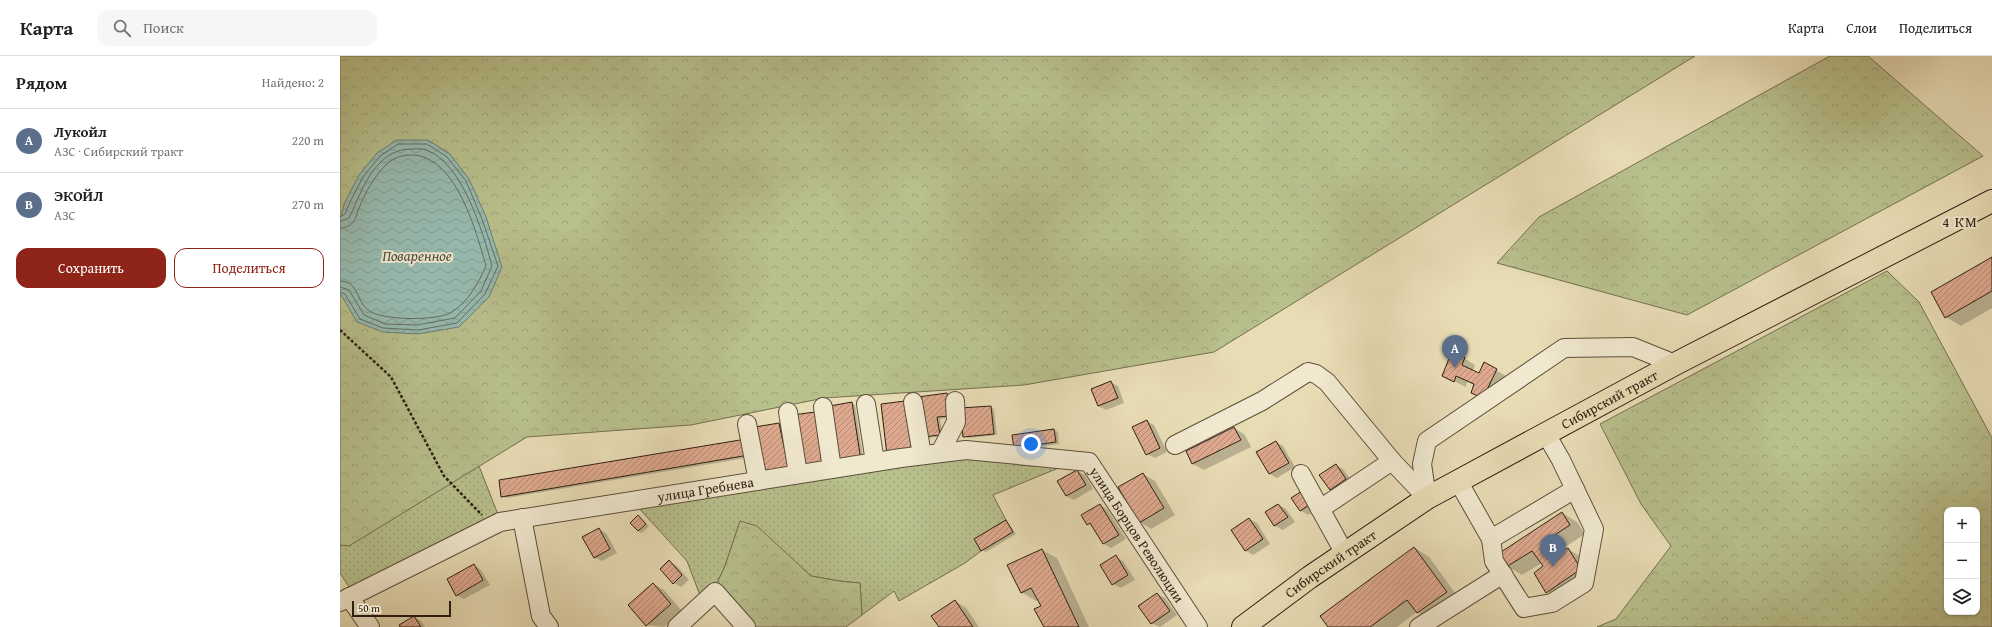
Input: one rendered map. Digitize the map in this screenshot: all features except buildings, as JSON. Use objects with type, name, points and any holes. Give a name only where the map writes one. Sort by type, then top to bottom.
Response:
[{"type":"main road","name":"Сибирский тракт","points":[[1243,627],[1345,554],[1427,498],[1675,364],[1992,201]]},
{"type":"street","points":[[1427,498],[1422,464],[1427,440],[1564,348],[1633,347],[1675,364]]},
{"type":"street","points":[[1175,445],[1262,401],[1308,372],[1316,374],[1328,382],[1392,461],[1427,498]]},
{"type":"street","points":[[931,454],[956,422],[955,401]]},
{"type":"street","points":[[914,402],[931,454]]},
{"type":"street","points":[[866,404],[875,462]]},
{"type":"street","points":[[823,407],[832,469]]},
{"type":"street","points":[[788,412],[798,474]]},
{"type":"street","points":[[747,424],[758,481]]},
{"type":"street","points":[[1458,481],[1491,539],[1494,561],[1524,608],[1552,603],[1584,583],[1594,529],[1561,460],[1546,434]]},
{"type":"street","name":"улица Гребнева","points":[[345,599],[500,522],[875,462],[966,450],[1089,462]]},
{"type":"street","points":[[1320,509],[1392,461]]},
{"type":"street","name":"улица Борцов Революции","points":[[1089,462],[1198,627]]},
{"type":"street","points":[[1301,474],[1345,554]]},
{"type":"street","points":[[1491,539],[1575,489]]},
{"type":"street","points":[[522,518],[541,616],[549,627]]},
{"type":"street","points":[[1419,627],[1503,574]]},
{"type":"street","points":[[677,627],[715,592],[746,627]]},
{"type":"street","points":[[345,599],[370,627]]},
{"type":"path","points":[[340,330],[391,377],[444,476],[492,526]]},
{"type":"green space","points":[[340,56],[1695,56],[1214,352],[1024,385],[824,398],[691,425],[527,437],[349,546],[340,545]]},
{"type":"green space","points":[[1830,56],[1868,56],[1983,156],[1687,315],[1497,263],[1539,217]]},
{"type":"green space","points":[[1887,271],[1919,302],[1992,438],[1992,627],[1597,627],[1616,619],[1671,546],[1641,504],[1600,424]]},
{"type":"green space","points":[[965,454],[1019,465],[1061,467],[993,495],[1006,520],[975,539],[981,551],[965,563],[899,601],[894,591],[862,615],[860,583],[811,576],[784,552],[740,521],[725,566],[718,581],[701,598],[687,561],[637,506]]},
{"type":"green space","points":[[479,466],[499,517],[351,590],[340,573],[340,545],[349,545]]},
{"type":"green space","points":[[740,521],[757,526],[811,576],[860,583],[862,615],[846,627],[755,627],[725,594],[718,581],[725,566]]},
{"type":"water","name":"Поваренное","points":[[397,140],[428,140],[450,154],[469,179],[486,217],[502,267],[489,297],[459,327],[418,334],[383,332],[357,322],[340,293],[340,219],[345,202],[359,175],[377,153]]},
{"type":"place","name":"Лукойл","points":[[1455,368]]},
{"type":"place","name":"ЭКОЙЛ","points":[[1553,567]]},
{"type":"district","name":"4 КМ","points":[[1960,221]]}]
